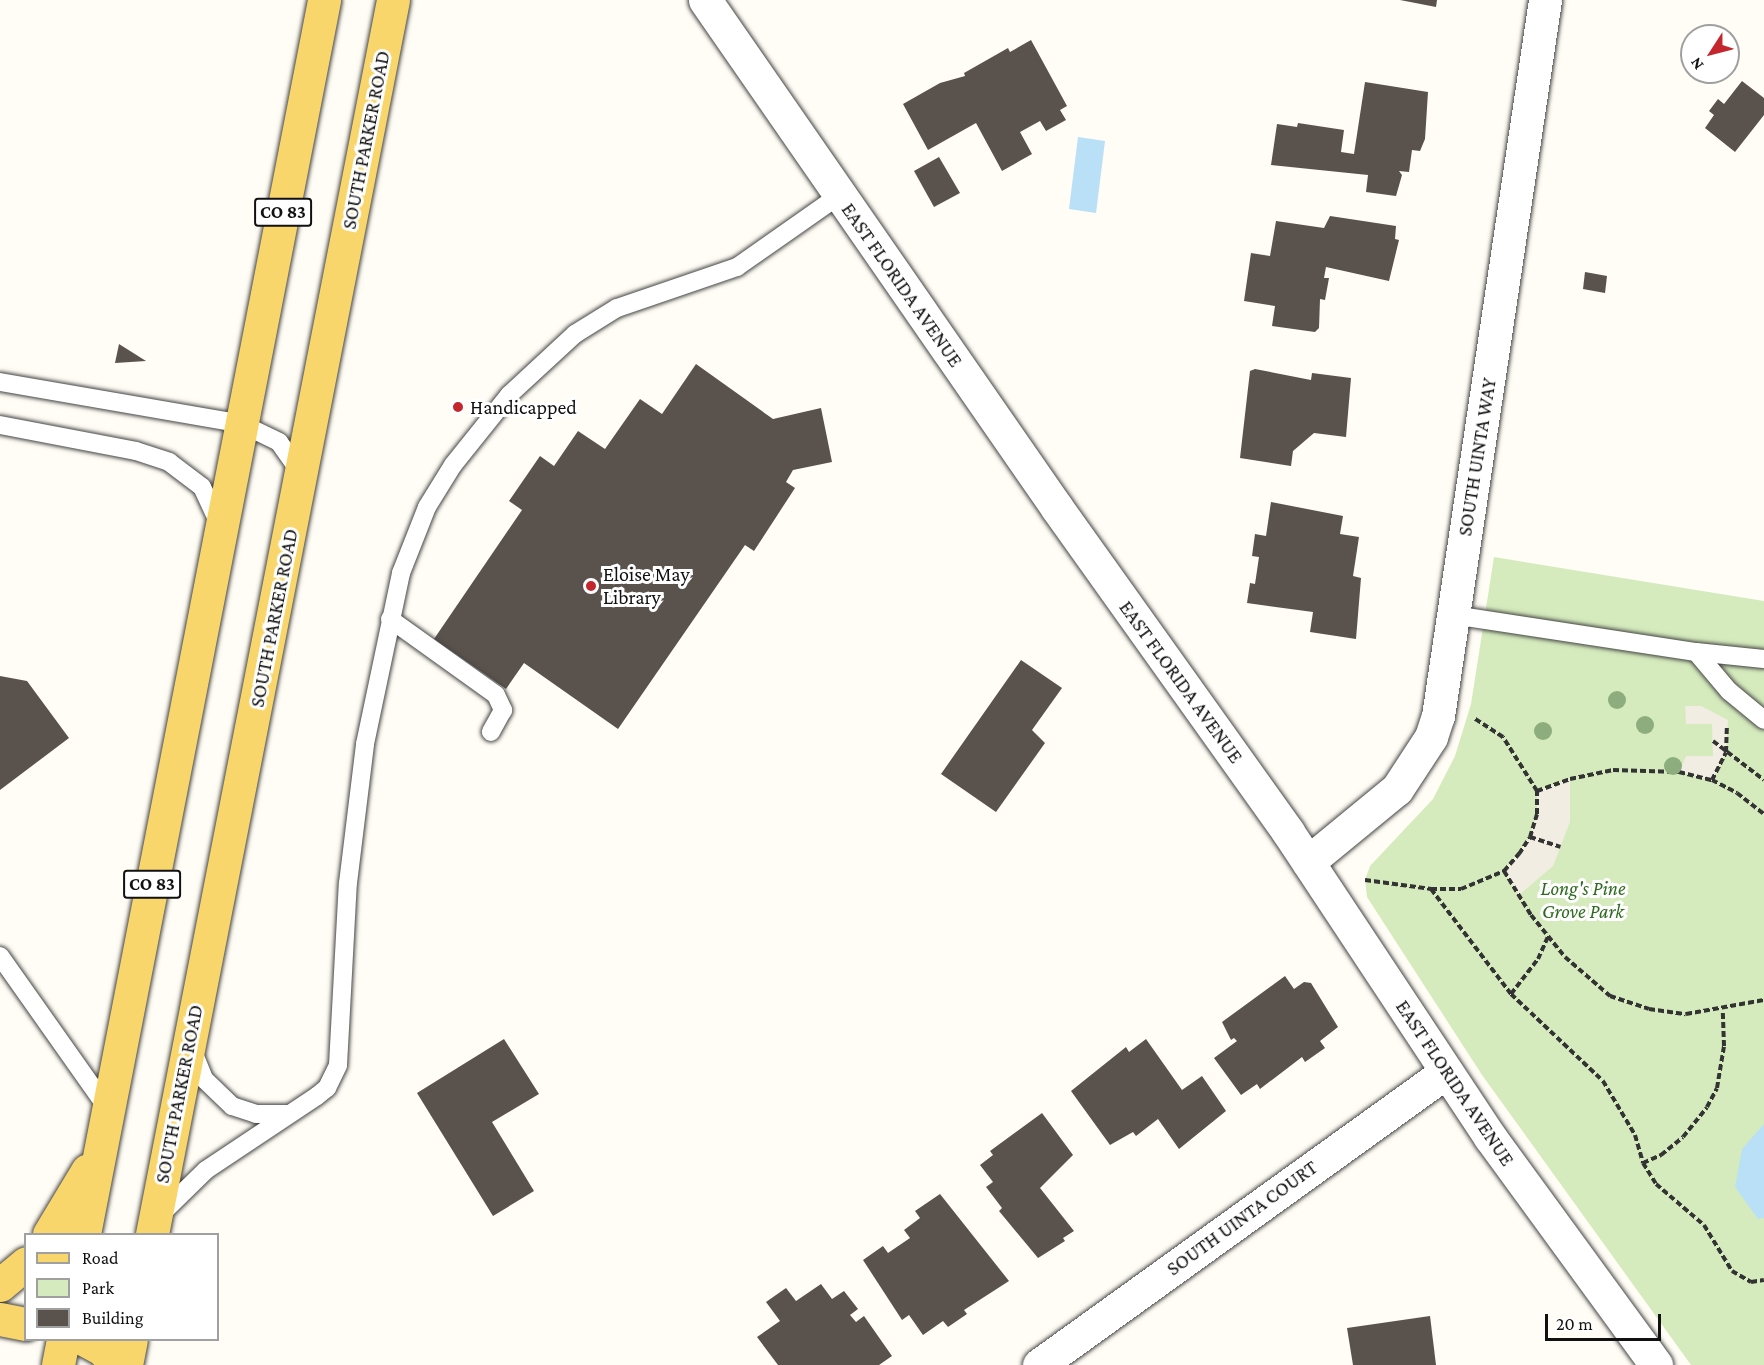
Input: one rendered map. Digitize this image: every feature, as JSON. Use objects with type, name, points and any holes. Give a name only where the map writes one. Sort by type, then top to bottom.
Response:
[{"type":"main road","name":"CO 83","points":[[84,1233],[324,0]]},
{"type":"main road","name":"SOUTH PARKER ROAD","points":[[153,1228],[393,0]]},
{"type":"main road","points":[[50,1233],[100,1149]]},
{"type":"main road","points":[[0,1285],[24,1265]]},
{"type":"main road","points":[[0,1319],[24,1324]]},
{"type":"main road","points":[[58,1365],[63,1341]]},
{"type":"main road","points":[[87,1341],[102,1349],[116,1365]]},
{"type":"main road","points":[[126,1365],[131,1341]]},
{"type":"street","name":"EAST FLORIDA AVENUE","points":[[705,0],[1308,862],[1446,1072],[1656,1365]]},
{"type":"street","name":"SOUTH UINTA WAY","points":[[1308,862],[1366,817],[1412,770],[1438,716],[1545,0]]},
{"type":"street","name":"SOUTH UINTA COURT","points":[[1039,1365],[1446,1072]]},
{"type":"lane","points":[[153,1228],[198,1177],[327,1088],[341,1054],[352,838],[360,771],[401,573],[427,507],[480,429],[542,362],[575,334],[617,308],[726,272],[750,261],[840,195]]},
{"type":"lane","points":[[0,382],[242,424],[279,442],[302,475]]},
{"type":"lane","points":[[0,425],[136,451],[169,462],[208,496],[221,534]]},
{"type":"lane","points":[[1453,615],[1696,652],[1764,658]]},
{"type":"lane","points":[[390,619],[496,694],[503,710],[491,732]]},
{"type":"lane","points":[[1696,652],[1729,691],[1764,720]]},
{"type":"lane","points":[[0,956],[108,1109]]},
{"type":"lane","points":[[190,1042],[204,1078],[232,1106],[256,1114],[287,1114]]},
{"type":"path","points":[[1712,780],[1726,752],[1729,691]]},
{"type":"path","points":[[1365,880],[1431,889],[1461,889],[1504,871],[1530,837],[1537,814],[1537,791],[1503,737],[1486,723],[1468,716]]},
{"type":"path","points":[[1713,741],[1764,780]]},
{"type":"path","points":[[1537,791],[1570,779],[1613,770],[1679,772],[1712,780],[1737,793],[1764,814]]},
{"type":"path","points":[[1530,837],[1560,847]]},
{"type":"path","points":[[1504,871],[1548,937],[1565,957],[1610,996],[1649,1009],[1686,1014],[1723,1010],[1764,1000]]},
{"type":"path","points":[[1431,889],[1510,994],[1603,1081],[1635,1135],[1643,1163],[1671,1201],[1690,1209],[1704,1225],[1732,1271],[1751,1282],[1764,1280]]},
{"type":"path","points":[[1510,994],[1538,959],[1548,937]]},
{"type":"path","points":[[1643,1163],[1661,1155],[1683,1137],[1707,1107],[1718,1078],[1723,1010]]},
{"type":"green space","name":"Long's Pine Grove Park","points":[[1494,557],[1764,601],[1764,1365],[1691,1365],[1482,1075],[1367,897],[1365,880],[1370,866],[1433,799],[1455,756],[1471,704]]},
{"type":"shaded area","points":[[1685,706],[1701,706],[1728,720],[1726,752],[1712,780],[1679,772],[1686,756],[1713,756],[1712,724],[1686,724]]},
{"type":"shaded area","points":[[1570,779],[1570,822],[1553,866],[1519,895],[1504,871],[1530,837],[1537,814],[1537,791]]},
{"type":"water","points":[[1078,137],[1105,141],[1096,213],[1069,209]]},
{"type":"water","points":[[1764,1124],[1764,1218],[1758,1219],[1735,1187],[1742,1149]]},
{"type":"building","points":[[1400,0],[1437,0],[1436,7]]},
{"type":"building","points":[[1031,40],[1067,106],[1060,110],[1066,120],[1046,131],[1040,121],[1020,132],[1032,154],[1002,171],[976,123],[928,150],[903,104],[940,83],[965,76],[964,73],[1008,48],[1010,52]]},
{"type":"building","points":[[1742,81],[1764,98],[1764,115],[1735,152],[1705,128],[1714,115],[1709,111],[1718,99],[1724,104]]},
{"type":"building","points":[[1365,82],[1428,92],[1425,139],[1420,151],[1412,150],[1409,172],[1399,171],[1402,175],[1396,196],[1366,192],[1368,175],[1271,165],[1277,124],[1297,127],[1298,123],[1344,130],[1341,152],[1354,154]]},
{"type":"building","points":[[939,157],[960,193],[934,207],[914,171]]},
{"type":"building","points":[[1330,216],[1396,226],[1395,239],[1399,240],[1389,281],[1326,267],[1324,278],[1329,278],[1325,300],[1320,299],[1319,328],[1315,332],[1272,326],[1275,306],[1244,301],[1251,253],[1270,256],[1276,221],[1324,228]]},
{"type":"building","points":[[1585,272],[1607,276],[1605,293],[1583,289]]},
{"type":"building","points":[[119,344],[146,361],[115,363]]},
{"type":"building","points":[[696,364],[773,419],[821,408],[832,462],[793,470],[786,482],[795,488],[754,551],[745,545],[618,729],[524,663],[506,689],[434,639],[522,510],[509,501],[540,456],[554,466],[578,431],[605,449],[640,399],[662,414]]},
{"type":"building","points":[[1255,369],[1311,380],[1312,373],[1351,378],[1346,437],[1314,433],[1293,451],[1291,466],[1240,458],[1250,371]]},
{"type":"building","points":[[1271,502],[1343,516],[1340,534],[1359,537],[1353,576],[1361,578],[1356,639],[1310,632],[1313,612],[1247,603],[1250,583],[1255,584],[1259,557],[1252,556],[1255,534],[1266,536]]},
{"type":"building","points":[[1021,660],[1062,688],[1032,730],[1045,743],[996,812],[941,774]]},
{"type":"building","points":[[0,676],[27,681],[69,738],[0,790]]},
{"type":"building","points":[[1285,976],[1294,989],[1304,982],[1311,983],[1338,1027],[1320,1041],[1325,1048],[1305,1062],[1302,1057],[1260,1089],[1257,1084],[1241,1095],[1214,1058],[1237,1041],[1234,1038],[1231,1040],[1222,1022]]},
{"type":"building","points":[[504,1039],[539,1094],[492,1122],[534,1191],[493,1216],[417,1093]]},
{"type":"building","points":[[1146,1039],[1182,1090],[1202,1076],[1226,1111],[1179,1149],[1158,1119],[1136,1136],[1133,1132],[1110,1145],[1071,1091],[1126,1047],[1129,1052]]},
{"type":"building","points":[[1042,1113],[1073,1155],[1040,1188],[1074,1231],[1063,1238],[1065,1241],[1038,1258],[999,1211],[1002,1208],[986,1187],[993,1182],[980,1165],[993,1155],[990,1151]]},
{"type":"building","points":[[940,1194],[1009,1281],[964,1310],[967,1314],[948,1327],[943,1321],[923,1335],[909,1315],[902,1320],[863,1260],[883,1246],[888,1253],[910,1238],[904,1230],[920,1218],[915,1211]]},
{"type":"building","points":[[821,1284],[832,1299],[844,1291],[858,1309],[850,1315],[856,1322],[864,1316],[892,1356],[879,1365],[778,1365],[757,1337],[780,1321],[766,1302],[786,1288],[796,1301]]},
{"type":"building","points":[[1430,1316],[1436,1365],[1353,1365],[1347,1328]]},
{"type":"place","name":"Handicapped","points":[[458,407]]},
{"type":"place","name":"Eloise May Library","points":[[591,586]]}]
